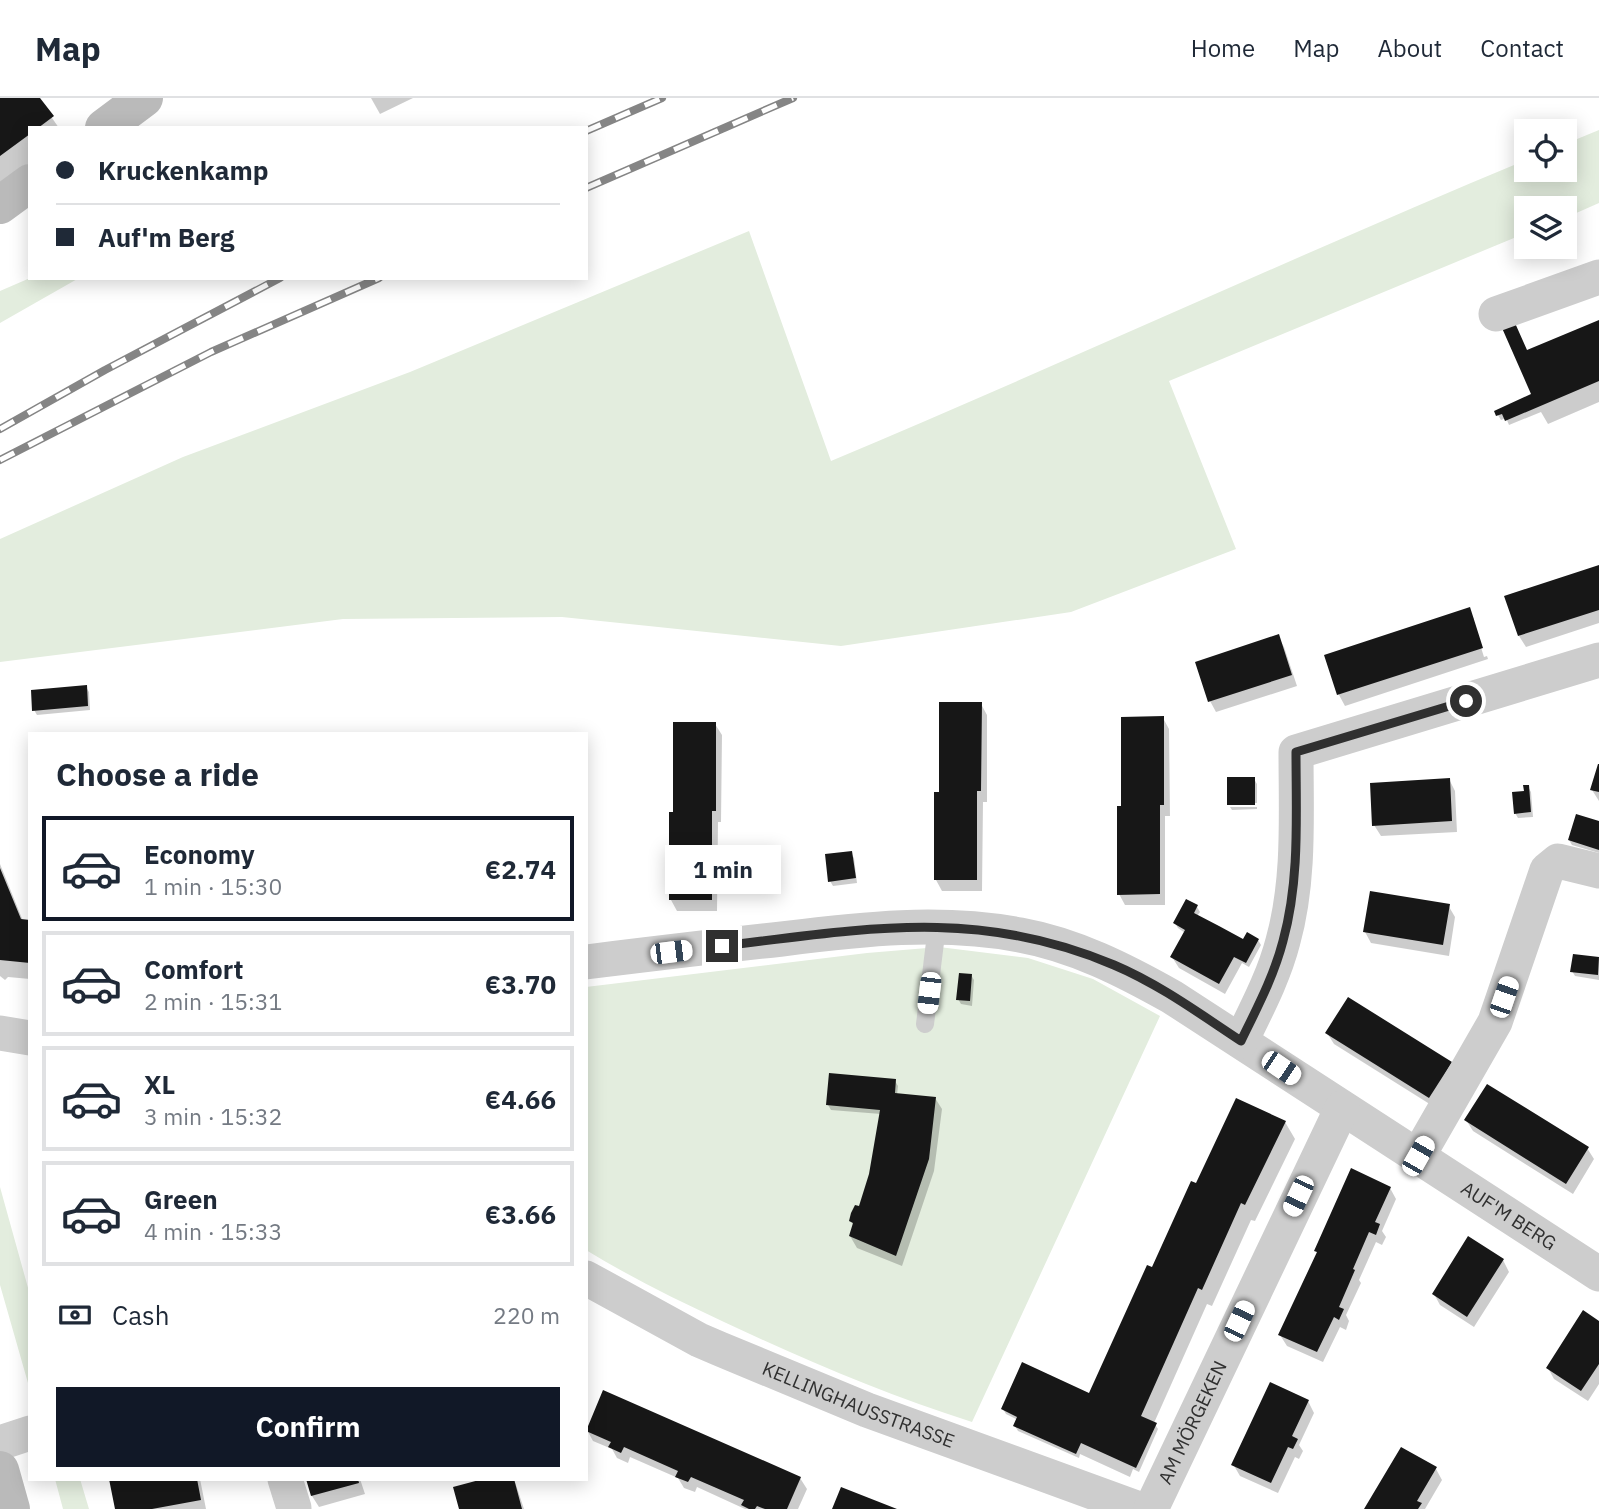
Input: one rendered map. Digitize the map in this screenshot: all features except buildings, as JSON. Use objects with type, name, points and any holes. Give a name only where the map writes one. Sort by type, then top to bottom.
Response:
[{"type":"main road","points":[[107,126],[144,98]]},
{"type":"main road","points":[[0,205],[28,184]]},
{"type":"main road","points":[[0,1470],[11,1509]]},
{"type":"street","points":[[1496,314],[1599,277]]},
{"type":"street","points":[[1241,1041],[1269,983],[1284,939],[1292,895],[1296,839],[1296,752],[1599,660]]},
{"type":"street","points":[[1418,1156],[1495,1022],[1547,870],[1558,861],[1599,871]]},
{"type":"street","name":"AUF'M BERG","points":[[588,962],[893,927],[980,929],[1022,935],[1071,948],[1116,966],[1172,997],[1599,1274]]},
{"type":"street","points":[[0,1033],[28,1038]]},
{"type":"street","name":"AM MÖRGEKEN","points":[[1151,1509],[1342,1108]]},
{"type":"street","name":"KELLINGHAUSSTRASSE","points":[[588,1279],[720,1349],[867,1410],[1139,1509]]},
{"type":"street","points":[[0,1443],[28,1434]]},
{"type":"lane","points":[[925,1024],[937,926]]},
{"type":"green space","points":[[1599,130],[1599,203],[1577,213],[1577,196],[1514,196],[1514,238],[1169,381],[1236,549],[1071,612],[841,646],[562,617],[343,619],[0,662],[0,539],[183,457],[410,372],[749,231],[831,461],[1514,165],[1514,182],[1577,182],[1577,139]]},
{"type":"green space","points":[[28,279],[75,280],[0,323],[0,291]]},
{"type":"green space","points":[[939,947],[1028,958],[1093,979],[1160,1016],[972,1422],[877,1389],[785,1350],[671,1297],[588,1251],[588,987],[867,953]]},
{"type":"green space","points":[[0,1187],[28,1288],[28,1383],[0,1285]]},
{"type":"green space","points":[[56,1481],[81,1481],[89,1509],[63,1509]]},
{"type":"railway","points":[[588,130],[662,98]]},
{"type":"railway","points":[[588,187],[793,98]]},
{"type":"railway","points":[[0,429],[276,280]]},
{"type":"railway","points":[[0,460],[211,352],[374,280]]},
{"type":"route","points":[[722,946],[893,927],[937,926],[1022,935],[1071,948],[1116,966],[1172,997],[1241,1041],[1269,983],[1284,939],[1292,895],[1296,839],[1296,752],[1466,701]]}]
